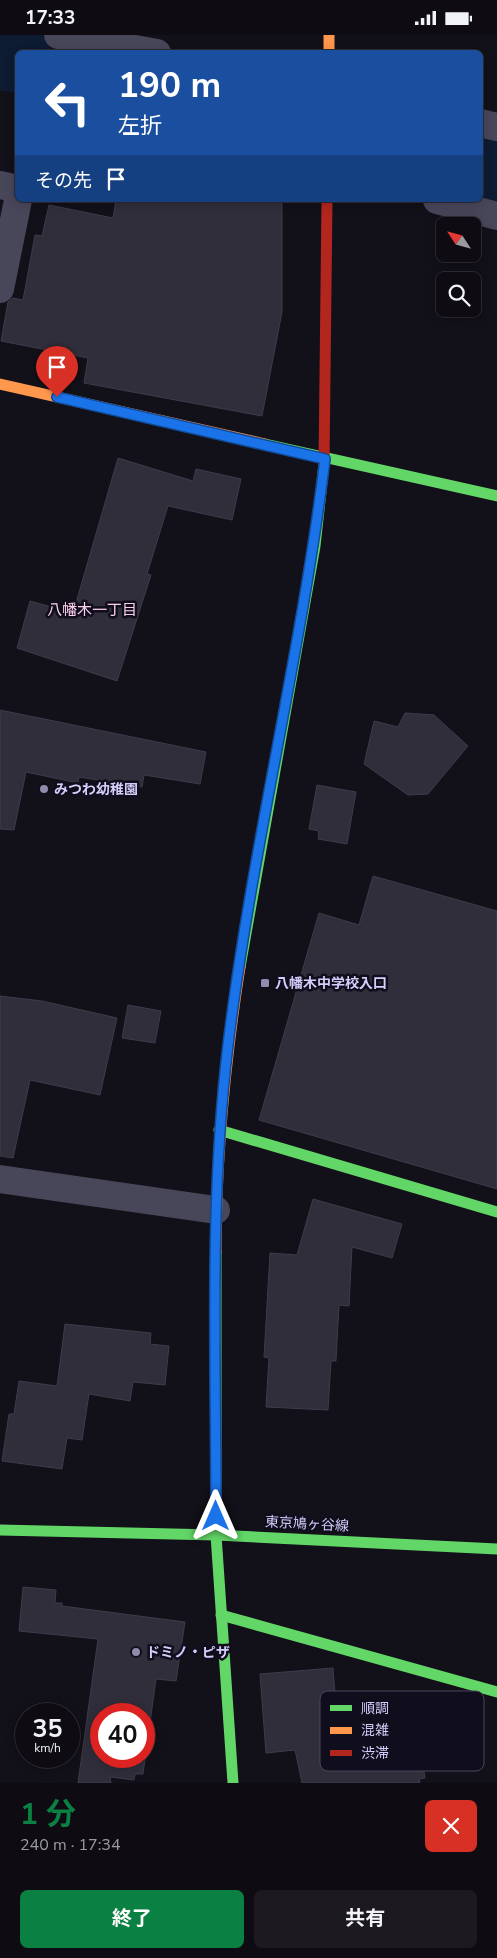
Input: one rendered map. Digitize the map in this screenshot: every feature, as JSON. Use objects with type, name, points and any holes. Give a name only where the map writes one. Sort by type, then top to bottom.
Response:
[{"type":"street","points":[[58,35],[140,50]]},
{"type":"street","points":[[329,35],[329,50]]},
{"type":"street","points":[[483,124],[497,127]]},
{"type":"street","points":[[0,185],[15,188]]},
{"type":"street","points":[[0,289],[18,202]]},
{"type":"street","points":[[233,1783],[216,1535],[216,1210],[219,1130],[231,1024],[251,900],[315,546],[325,459],[327,202]]},
{"type":"street","points":[[445,202],[497,216]]},
{"type":"street","points":[[0,384],[497,497]]},
{"type":"street","points":[[219,1130],[497,1212]]},
{"type":"street","points":[[0,1179],[216,1210]]},
{"type":"street","name":"東京鳩ヶ谷線","points":[[0,1530],[216,1535],[497,1549]]},
{"type":"street","points":[[0,1543],[16,1531]]},
{"type":"street","points":[[220,1615],[497,1692]]},
{"type":"building","points":[[116,202],[282,202],[282,312],[262,416],[84,383],[88,358],[1,341],[8,302],[13,298],[23,300],[35,235],[42,236],[49,205],[113,218]]},
{"type":"building","points":[[118,458],[193,481],[196,469],[241,479],[232,520],[168,506],[147,574],[151,575],[117,681],[17,648],[30,601],[73,613]]},
{"type":"building","points":[[0,710],[206,752],[200,784],[144,775],[142,787],[79,777],[78,783],[26,772],[14,830],[0,829]]},
{"type":"building","points":[[405,713],[434,715],[468,746],[428,794],[408,795],[364,764],[374,721],[398,727]]},
{"type":"building","points":[[317,785],[356,792],[347,844],[318,839],[319,831],[309,829]]},
{"type":"building","points":[[373,876],[497,911],[497,1189],[259,1120],[319,913],[359,925]]},
{"type":"building","points":[[0,996],[42,1001],[117,1018],[100,1095],[30,1080],[13,1158],[0,1156]]},
{"type":"building","points":[[128,1005],[161,1011],[155,1043],[122,1038]]},
{"type":"building","points":[[313,1199],[402,1224],[392,1258],[352,1247],[349,1306],[339,1305],[336,1361],[331,1361],[328,1410],[266,1407],[269,1358],[264,1357],[270,1253],[297,1255]]},
{"type":"building","points":[[65,1324],[151,1333],[150,1344],[169,1346],[165,1385],[133,1382],[130,1401],[89,1394],[82,1440],[67,1438],[62,1469],[2,1461],[9,1414],[14,1414],[19,1381],[57,1386]]},
{"type":"building","points":[[23,1587],[56,1590],[55,1603],[62,1603],[62,1606],[185,1622],[176,1681],[156,1679],[153,1703],[90,1703],[90,1768],[144,1768],[143,1774],[135,1774],[134,1780],[110,1777],[111,1783],[78,1783],[98,1639],[19,1631]]},
{"type":"building","points":[[333,1668],[335,1691],[320,1691],[320,1771],[424,1771],[425,1778],[419,1779],[420,1783],[302,1783],[295,1750],[266,1753],[260,1674]]},
{"type":"waterway","points":[[0,56],[15,58]]},
{"type":"waterway","points":[[483,167],[497,171]]},
{"type":"traffic: fast","points":[[265,444],[497,496]]},
{"type":"traffic: fast","points":[[240,967],[315,546],[324,464]]},
{"type":"traffic: fast","points":[[219,1130],[497,1212]]},
{"type":"traffic: fast","points":[[216,1252],[216,1535],[233,1783]]},
{"type":"traffic: fast","points":[[0,1530],[216,1535],[497,1549]]},
{"type":"traffic: fast","points":[[221,1615],[497,1692]]},
{"type":"traffic: slow","points":[[329,35],[329,50]]},
{"type":"traffic: slow","points":[[0,384],[265,444]]},
{"type":"traffic: slow","points":[[216,1252],[216,1216],[222,1109],[240,967]]},
{"type":"traffic: jam","points":[[324,464],[327,202]]},
{"type":"place","name":"みつわ幼稚園","points":[[44,789]]},
{"type":"place","name":"八幡木中学校入口","points":[[265,983]]},
{"type":"place","name":"ドミノ・ピザ","points":[[136,1652]]},
{"type":"district","name":"八幡木一丁目","points":[[92,610]]},
{"type":"route","points":[[57,397],[325,459],[315,546],[251,900],[228,1043],[219,1130],[216,1210],[216,1516]]}]
